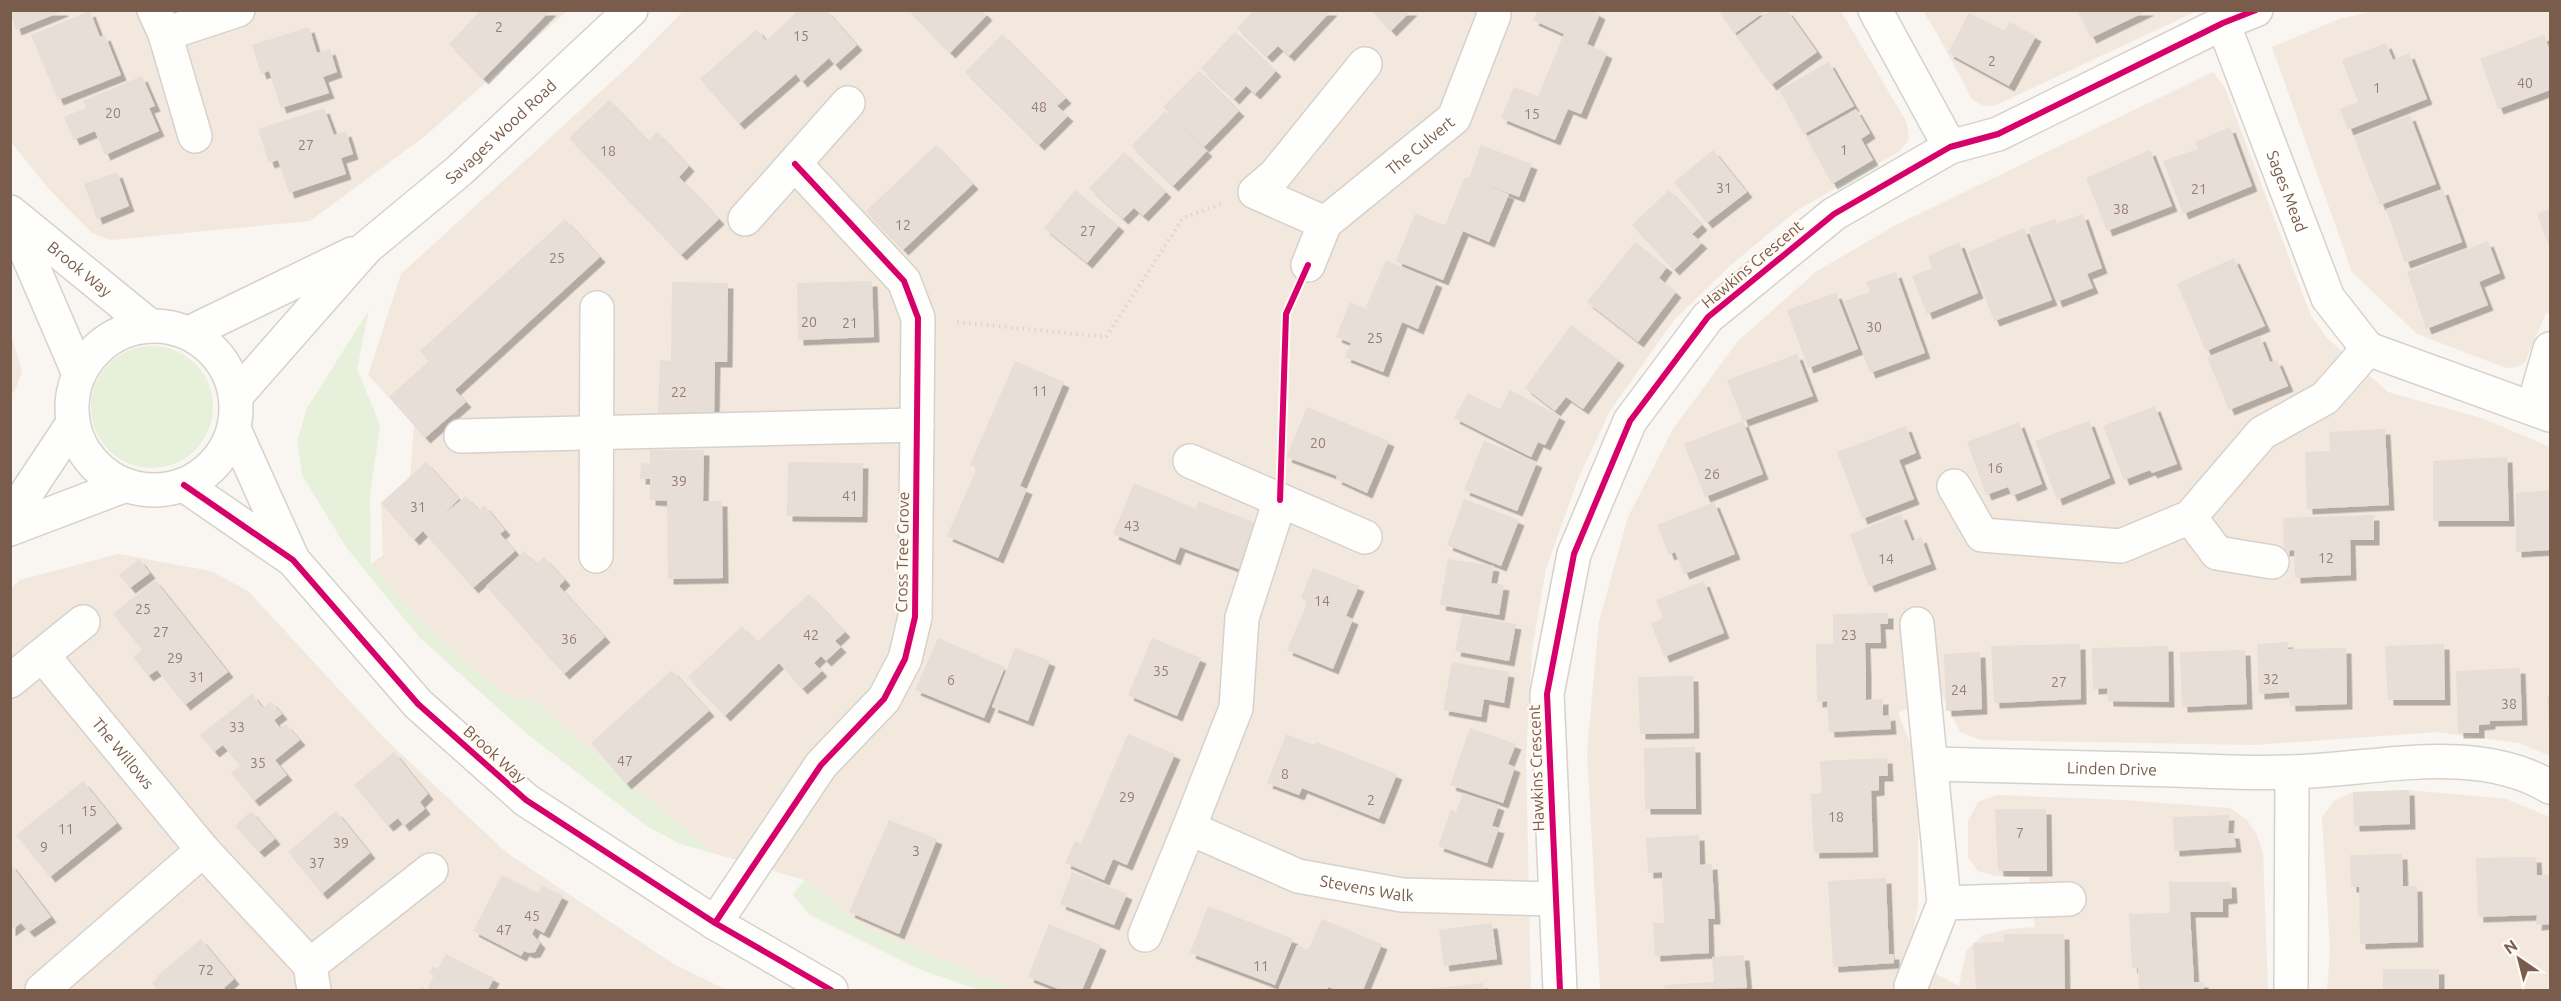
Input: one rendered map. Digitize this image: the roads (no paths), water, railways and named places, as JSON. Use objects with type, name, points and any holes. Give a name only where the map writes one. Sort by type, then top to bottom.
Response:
[{"type":"street","points":[[195,136],[159,22],[238,10]]},
{"type":"street","name":"Savages Wood Road","points":[[236,396],[366,248],[460,170],[632,10]]},
{"type":"street","name":"The Culvert","points":[[1308,265],[1325,223],[1454,118],[1494,15],[1492,10]]},
{"type":"street","points":[[1875,10],[1950,147]]},
{"type":"street","name":"Hawkins Crescent","points":[[1560,990],[1554,899],[1547,694],[1574,554],[1630,422],[1708,317],[1834,214],[1950,147],[1998,134],[2223,23],[2256,10]]},
{"type":"street","name":"Sages Mead","points":[[2223,23],[2328,298],[2368,349]]},
{"type":"street","points":[[1325,223],[1255,192],[1275,175],[1365,64]]},
{"type":"street","points":[[745,219],[848,104]]},
{"type":"street","name":"Cross Tree Grove","points":[[715,923],[822,765],[884,699],[905,659],[915,617],[918,318],[904,281],[795,164]]},
{"type":"street","name":"Brook Way","points":[[10,213],[150,326]]},
{"type":"street","name":"Brook Way","points":[[10,213],[79,374]]},
{"type":"street","name":"Savages Wood Road","points":[[189,333],[366,248]]},
{"type":"street","points":[[596,556],[597,308]]},
{"type":"street","points":[[150,326],[189,333],[212,349],[228,371],[236,396],[234,429],[224,453],[206,472],[184,485],[155,491],[126,485],[101,471],[83,450],[73,423],[72,398],[79,374],[97,350],[121,332],[150,326]]},
{"type":"street","points":[[1954,486],[1982,535],[2121,546],[2190,517],[2262,433],[2325,398],[2368,349],[2542,411],[2550,349]]},
{"type":"street","points":[[10,518],[73,423]]},
{"type":"street","points":[[461,436],[917,425]]},
{"type":"street","name":"Brook Way","points":[[234,429],[293,560]]},
{"type":"street","points":[[1190,461],[1365,537]]},
{"type":"street","points":[[10,529],[126,485]]},
{"type":"street","name":"Brook Way","points":[[184,485],[293,560],[418,704],[526,800],[715,923],[831,990]]},
{"type":"street","points":[[1145,934],[1236,708],[1242,618],[1280,500]]},
{"type":"street","points":[[2190,517],[2217,553],[2272,562]]},
{"type":"street","points":[[10,681],[83,622]]},
{"type":"street","points":[[1911,986],[1944,903],[1917,624]]},
{"type":"street","name":"The Willows","points":[[43,656],[312,978],[431,870]]},
{"type":"street","name":"Linden Drive","points":[[1932,764],[2292,772],[2382,763],[2442,763],[2496,766],[2540,781],[2550,787]]},
{"type":"street","points":[[2291,990],[2292,772]]},
{"type":"street","name":"Stevens Walk","points":[[1189,828],[1298,876],[1402,895],[1554,899]]},
{"type":"street","points":[[42,990],[203,850]]},
{"type":"street","points":[[1944,903],[2069,899]]}]
